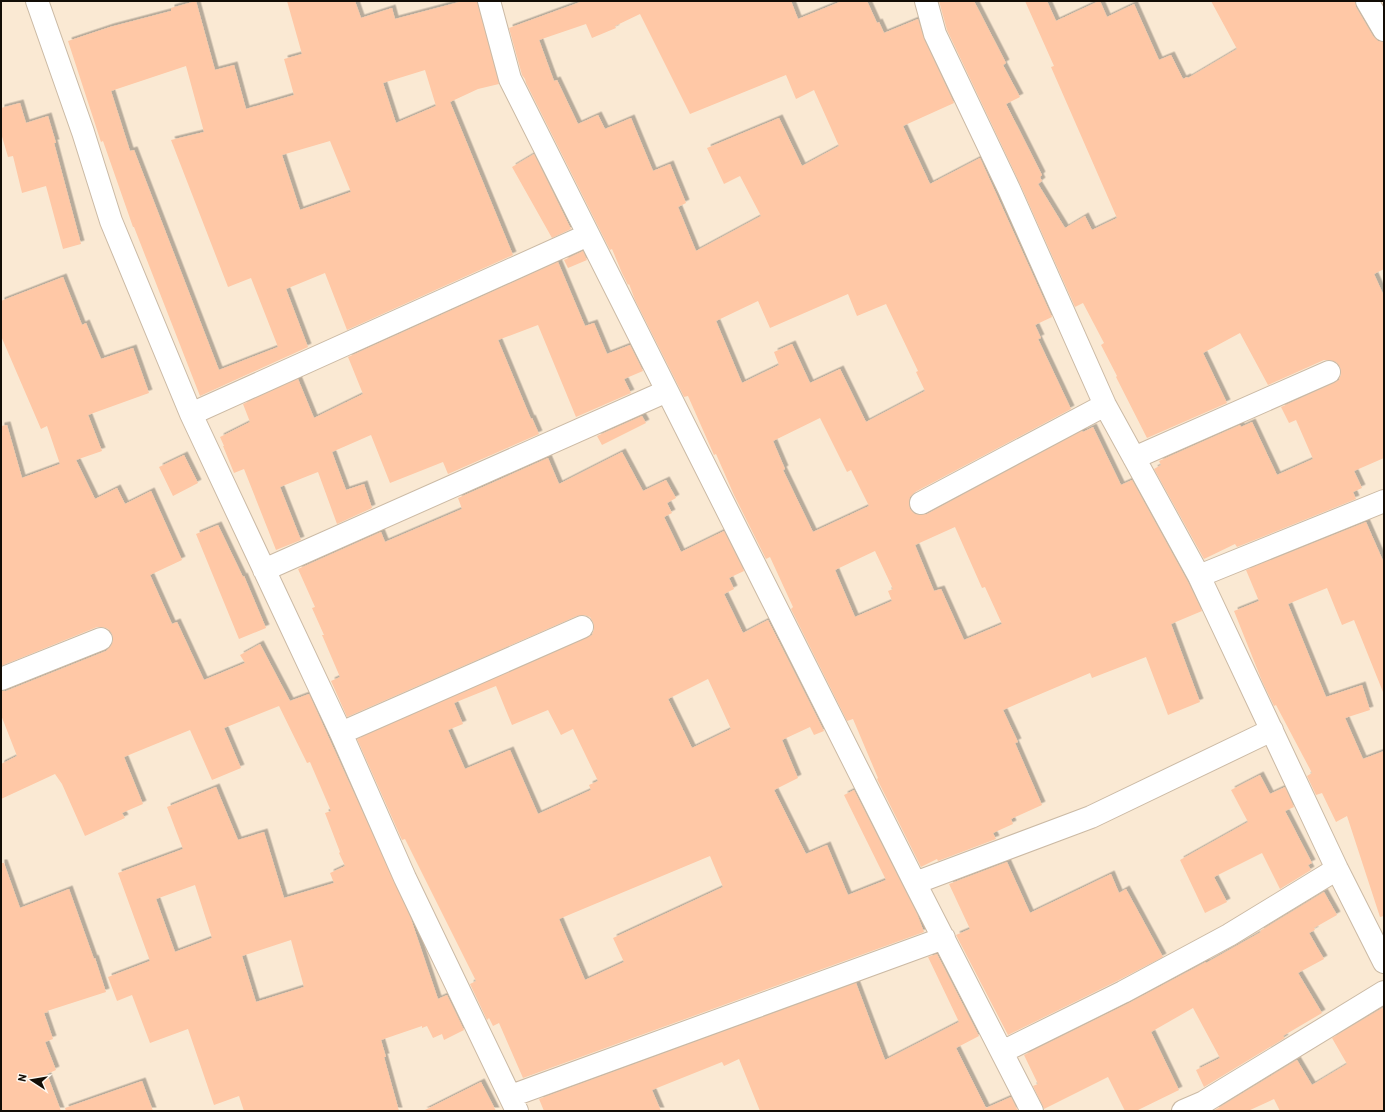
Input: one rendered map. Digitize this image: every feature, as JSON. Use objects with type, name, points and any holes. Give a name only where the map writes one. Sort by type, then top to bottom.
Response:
[{"type":"street","points":[[37,1],[83,132],[111,221],[191,414],[341,733],[405,878],[514,1104],[944,938]]},
{"type":"street","points":[[489,1],[510,79],[915,883],[1032,1111]]},
{"type":"street","points":[[926,1],[935,34],[1009,189],[1105,405],[1199,576],[1337,869],[1384,962]]},
{"type":"street","points":[[1367,1],[1384,30]]},
{"type":"street","points":[[191,414],[588,235]]},
{"type":"street","points":[[1134,458],[1329,372]]},
{"type":"street","points":[[264,570],[667,391]]},
{"type":"street","points":[[921,503],[1105,405]]},
{"type":"street","points":[[1199,576],[1384,501]]},
{"type":"street","points":[[341,733],[582,627]]},
{"type":"street","points":[[1,679],[101,639]]},
{"type":"street","points":[[915,883],[1091,817],[1272,730]]},
{"type":"street","points":[[1002,1052],[1123,992],[1229,935],[1337,869]]},
{"type":"street","points":[[1183,1111],[1204,1102],[1384,992]]},
{"type":"building","points":[[196,1],[215,70],[234,65],[246,109],[294,95],[284,59],[302,54],[287,1],[355,1],[361,18],[392,8],[395,19],[463,1],[477,1],[499,84],[478,89],[450,102],[513,255],[347,330],[325,273],[286,289],[308,347],[200,396],[133,227],[103,141],[101,142],[68,41],[110,27],[171,11],[171,8]],"holes":[[[186,66],[204,132],[171,140],[228,287],[251,278],[278,347],[219,370],[134,150],[130,151],[111,91]],[[425,70],[436,106],[396,123],[383,83]],[[330,141],[351,192],[300,210],[282,155]]]},
{"type":"building","points":[[583,1],[791,1],[798,19],[842,1],[867,1],[877,23],[879,22],[884,33],[918,19],[924,39],[954,103],[903,126],[930,184],[980,158],[1052,317],[1035,325],[1041,338],[1038,339],[1071,409],[915,492],[910,497],[910,509],[915,514],[927,514],[1082,431],[1083,432],[1093,427],[1121,485],[1132,480],[1188,582],[1202,611],[1171,624],[1200,702],[1168,715],[1146,657],[1092,678],[1090,673],[1003,710],[1018,742],[1015,743],[1042,805],[1011,819],[1013,824],[993,833],[996,839],[938,861],[937,859],[921,867],[877,779],[878,778],[853,719],[847,721],[791,609],[793,607],[770,557],[766,559],[734,495],[716,454],[714,455],[688,396],[684,397],[635,300],[612,249],[610,250],[522,75],[509,28]],"holes":[[[640,14],[690,114],[786,75],[796,99],[814,90],[839,146],[802,166],[779,118],[707,148],[724,184],[740,176],[761,216],[696,251],[678,207],[686,203],[670,164],[653,171],[631,118],[605,129],[598,115],[578,124],[557,80],[554,81],[539,40],[586,24],[592,38],[616,28],[615,26]],[[848,294],[857,316],[886,304],[918,371],[916,372],[925,391],[866,422],[840,369],[810,383],[792,344],[774,352],[779,365],[742,383],[716,321],[758,301],[770,328]],[[820,418],[847,472],[851,470],[869,506],[813,532],[783,470],[785,469],[773,441]],[[955,527],[982,588],[985,587],[1002,624],[964,640],[941,589],[934,591],[915,545]],[[875,551],[893,589],[888,591],[892,601],[855,617],[835,570]]]},
{"type":"building","points":[[939,1],[974,1],[1006,63],[1003,65],[1020,97],[1006,104],[1042,175],[1040,177],[1042,181],[1038,184],[1065,228],[1085,216],[1092,230],[1117,218],[1051,67],[1054,66],[1025,1],[1047,1],[1056,21],[1099,1],[1107,17],[1134,4],[1159,60],[1171,55],[1183,79],[1188,78],[1237,49],[1211,1],[1355,1],[1356,7],[1373,36],[1378,41],[1384,42],[1384,269],[1374,274],[1384,296],[1384,458],[1354,471],[1362,488],[1353,492],[1356,499],[1237,547],[1235,544],[1204,559],[1154,469],[1161,465],[1159,461],[1240,425],[1241,427],[1252,422],[1277,475],[1313,459],[1296,420],[1289,423],[1281,407],[1339,380],[1341,374],[1340,367],[1336,362],[1324,360],[1268,385],[1240,333],[1203,353],[1227,403],[1147,438],[1116,377],[1117,376],[1101,345],[1104,343],[1083,303],[1075,307],[1020,184],[947,30]]},
{"type":"building","points":[[20,103],[26,123],[48,116],[81,244],[63,249],[46,186],[22,193],[13,156],[8,157],[1,133],[1,108]]},
{"type":"building","points":[[534,154],[571,229],[552,238],[512,167]]},
{"type":"building","points":[[583,251],[587,260],[568,268],[564,260]]},
{"type":"building","points":[[558,262],[585,326],[594,323],[607,354],[630,345],[643,371],[624,379],[631,393],[576,417],[538,325],[498,340],[531,419],[532,418],[539,434],[448,474],[443,462],[390,483],[371,435],[332,452],[346,490],[364,484],[372,508],[337,524],[318,472],[280,487],[301,540],[276,550],[244,469],[234,473],[220,437],[250,422],[243,404],[298,379],[314,418],[363,394],[348,357]]},
{"type":"building","points":[[63,277],[82,325],[86,323],[101,359],[133,348],[149,393],[88,415],[102,451],[76,460],[95,499],[117,488],[125,504],[151,491],[182,560],[150,575],[172,624],[177,622],[204,680],[245,663],[240,655],[260,644],[290,701],[309,694],[411,919],[438,999],[447,995],[464,1030],[444,1040],[442,1034],[433,1038],[427,1026],[422,1028],[422,1026],[381,1040],[386,1057],[384,1057],[399,1111],[244,1111],[239,1096],[214,1105],[188,1029],[150,1043],[132,995],[117,1001],[108,977],[150,961],[118,873],[183,849],[167,807],[216,787],[238,840],[264,832],[284,898],[334,883],[330,873],[345,866],[325,813],[331,811],[310,762],[307,763],[279,706],[224,728],[241,768],[212,780],[190,730],[124,757],[143,804],[122,813],[125,818],[85,836],[62,784],[55,774],[1,799],[1,764],[17,756],[1,715],[1,691],[6,691],[106,651],[111,646],[113,640],[112,634],[108,629],[97,627],[1,666],[1,426],[7,425],[22,478],[60,464],[47,426],[41,429],[1,336],[1,301]],"holes":[[[195,885],[212,938],[175,952],[156,899]],[[291,940],[304,987],[256,1002],[242,956]]]},
{"type":"building","points":[[642,416],[646,423],[602,445],[597,436]]},
{"type":"building","points":[[622,452],[643,491],[666,480],[676,498],[667,503],[672,513],[664,517],[681,552],[724,531],[744,571],[729,578],[734,589],[724,594],[743,633],[768,620],[824,731],[814,735],[810,727],[782,740],[798,778],[774,790],[806,854],[827,845],[848,895],[886,880],[844,795],[854,790],[917,914],[924,932],[523,1078],[499,1023],[493,1026],[489,1018],[487,1020],[470,984],[476,981],[405,839],[402,840],[357,739],[587,638],[592,635],[594,629],[593,622],[590,617],[584,615],[577,616],[347,717],[331,681],[340,677],[312,608],[315,607],[298,569],[381,532],[385,542],[462,509],[458,498],[548,458],[559,484]],"holes":[[[708,679],[731,729],[692,748],[668,699]],[[496,686],[512,725],[548,710],[561,735],[573,729],[598,781],[589,785],[591,790],[538,814],[510,750],[465,769],[448,730],[463,724],[454,703]],[[710,856],[723,887],[613,938],[624,962],[585,980],[559,919]]]},
{"type":"building","points":[[184,455],[198,483],[173,496],[159,467]]},
{"type":"building","points":[[1366,522],[1384,563],[1384,692],[1354,620],[1342,625],[1327,588],[1288,604],[1326,697],[1362,685],[1370,710],[1345,718],[1363,759],[1384,751],[1384,916],[1380,917],[1347,816],[1336,822],[1322,793],[1316,795],[1307,776],[1312,773],[1276,705],[1274,706],[1262,681],[1234,611],[1259,601],[1246,570]]},
{"type":"building","points":[[218,525],[243,577],[244,576],[266,628],[239,639],[196,534]]},
{"type":"building","points":[[1260,775],[1270,794],[1285,787],[1294,807],[1285,811],[1312,863],[1308,865],[1311,870],[1280,889],[1262,853],[1214,877],[1227,902],[1205,913],[1180,860],[1248,822],[1231,790]]},
{"type":"building","points":[[1007,862],[1030,913],[1111,874],[1119,893],[1126,889],[1163,957],[1008,1035],[956,935],[970,929],[949,884]]},
{"type":"building","points":[[1,863],[4,863],[20,908],[69,889],[106,992],[44,1013],[53,1039],[45,1042],[56,1070],[47,1074],[61,1111],[1,1111]]},
{"type":"building","points":[[1324,892],[1337,915],[1314,928],[1315,930],[1309,933],[1324,959],[1298,973],[1322,1013],[1283,1036],[1285,1038],[1204,1087],[1196,1070],[1220,1058],[1193,1008],[1151,1032],[1179,1090],[1136,1111],[1125,1111],[1108,1077],[1044,1109],[1033,1086],[1038,1084],[1024,1055],[1206,963],[1261,932],[1260,931]]},
{"type":"building","points":[[937,954],[979,1036],[956,1048],[986,1108],[1011,1097],[1018,1111],[760,1111],[739,1059],[724,1066],[722,1062],[652,1090],[661,1111],[544,1111],[539,1099],[856,983],[885,1060],[959,1022],[928,957]]},
{"type":"building","points":[[1384,1007],[1384,1111],[1280,1111],[1274,1099],[1248,1111],[1215,1110],[1297,1060],[1312,1085],[1347,1064],[1332,1038]]},
{"type":"building","points":[[142,1081],[153,1111],[66,1111],[65,1108]]},
{"type":"building","points":[[481,1082],[496,1111],[423,1111]]}]
